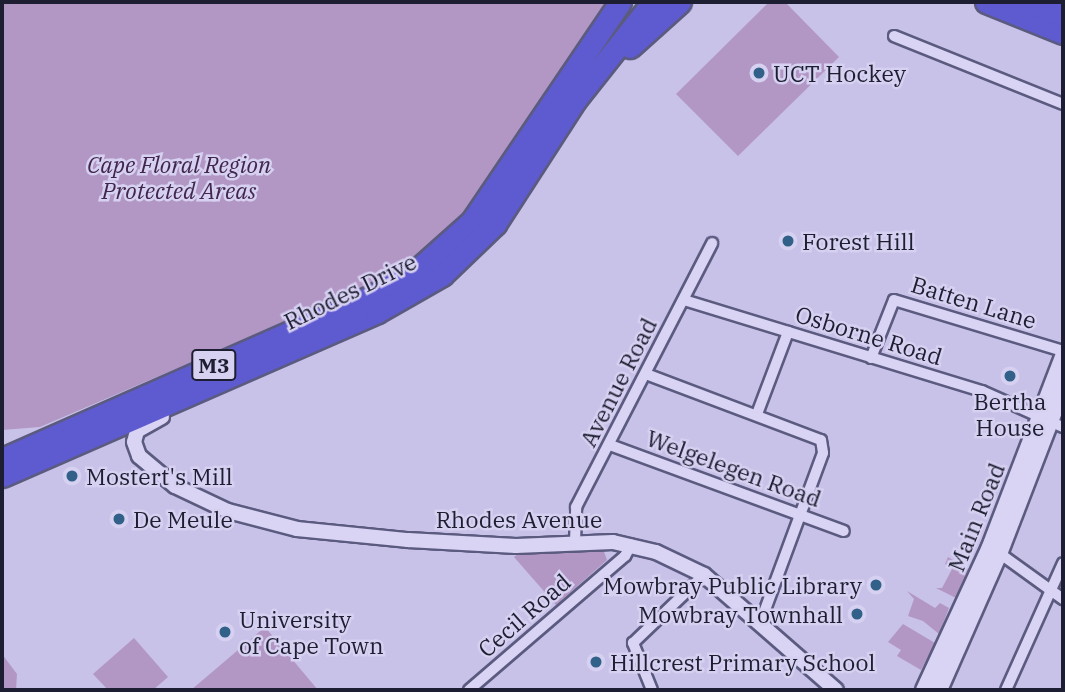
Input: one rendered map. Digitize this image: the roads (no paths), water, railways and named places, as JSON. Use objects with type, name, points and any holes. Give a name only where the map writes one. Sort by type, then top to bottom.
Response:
[{"type":"highway","name":"Rhodes Drive","points":[[2,458],[370,297],[417,270],[472,221],[621,2]]},
{"type":"highway","points":[[587,54],[632,2]]},
{"type":"highway","name":"Rhodes Drive","points":[[2,475],[414,294],[480,240],[597,70],[653,2]]},
{"type":"highway","points":[[521,184],[539,169],[635,40],[680,2]]},
{"type":"highway","points":[[986,2],[1063,33]]},
{"type":"highway","points":[[1027,2],[1063,16]]},
{"type":"highway","points":[[1049,2],[1063,8]]},
{"type":"main road","name":"Main Road","points":[[1052,421],[1063,357]]},
{"type":"main road","name":"Main Road","points":[[939,690],[1034,450],[1052,421],[1063,388]]},
{"type":"main road","name":"Main Road","points":[[923,690],[994,550]]},
{"type":"street","points":[[894,36],[1063,104]]},
{"type":"street","name":"Avenue Road","points":[[575,542],[576,507],[712,243]]},
{"type":"street","name":"Osborne Road","points":[[684,300],[982,391],[1052,421]]},
{"type":"street","name":"Batten Lane","points":[[871,358],[894,300],[1063,351]]},
{"type":"street","points":[[757,414],[788,332]]},
{"type":"street","points":[[646,374],[821,440],[823,453],[760,623]]},
{"type":"street","name":"Rhodes Avenue","points":[[189,395],[173,412],[143,426],[135,436],[137,453],[163,477],[228,511],[296,528],[460,544],[613,542],[631,545],[674,559],[704,575],[836,690]]},
{"type":"street","name":"Welgelegen Road","points":[[610,445],[844,531]]},
{"type":"street","points":[[607,571],[614,557],[613,542]]},
{"type":"street","name":"Cecil Road","points":[[469,690],[607,571],[631,545]]},
{"type":"street","points":[[994,550],[1063,599]]},
{"type":"street","points":[[1006,690],[1063,563]]},
{"type":"street","points":[[652,690],[633,643],[704,575]]},
{"type":"place","name":"UCT Hockey","points":[[759,73]]},
{"type":"place","name":"Forest Hill","points":[[788,241]]},
{"type":"place","name":"Bertha House","points":[[1010,376]]},
{"type":"place","name":"Mostert's Mill","points":[[72,476]]},
{"type":"place","name":"De Meule","points":[[119,519]]},
{"type":"place","name":"Mowbray Public Library","points":[[876,585]]},
{"type":"place","name":"Mowbray Townhall","points":[[857,614]]},
{"type":"place","name":"University of Cape Town","points":[[225,632]]},
{"type":"place","name":"Hillcrest Primary School","points":[[596,662]]},
{"type":"park label","name":"Cape Floral Region Protected Areas","points":[[179,177]]}]
